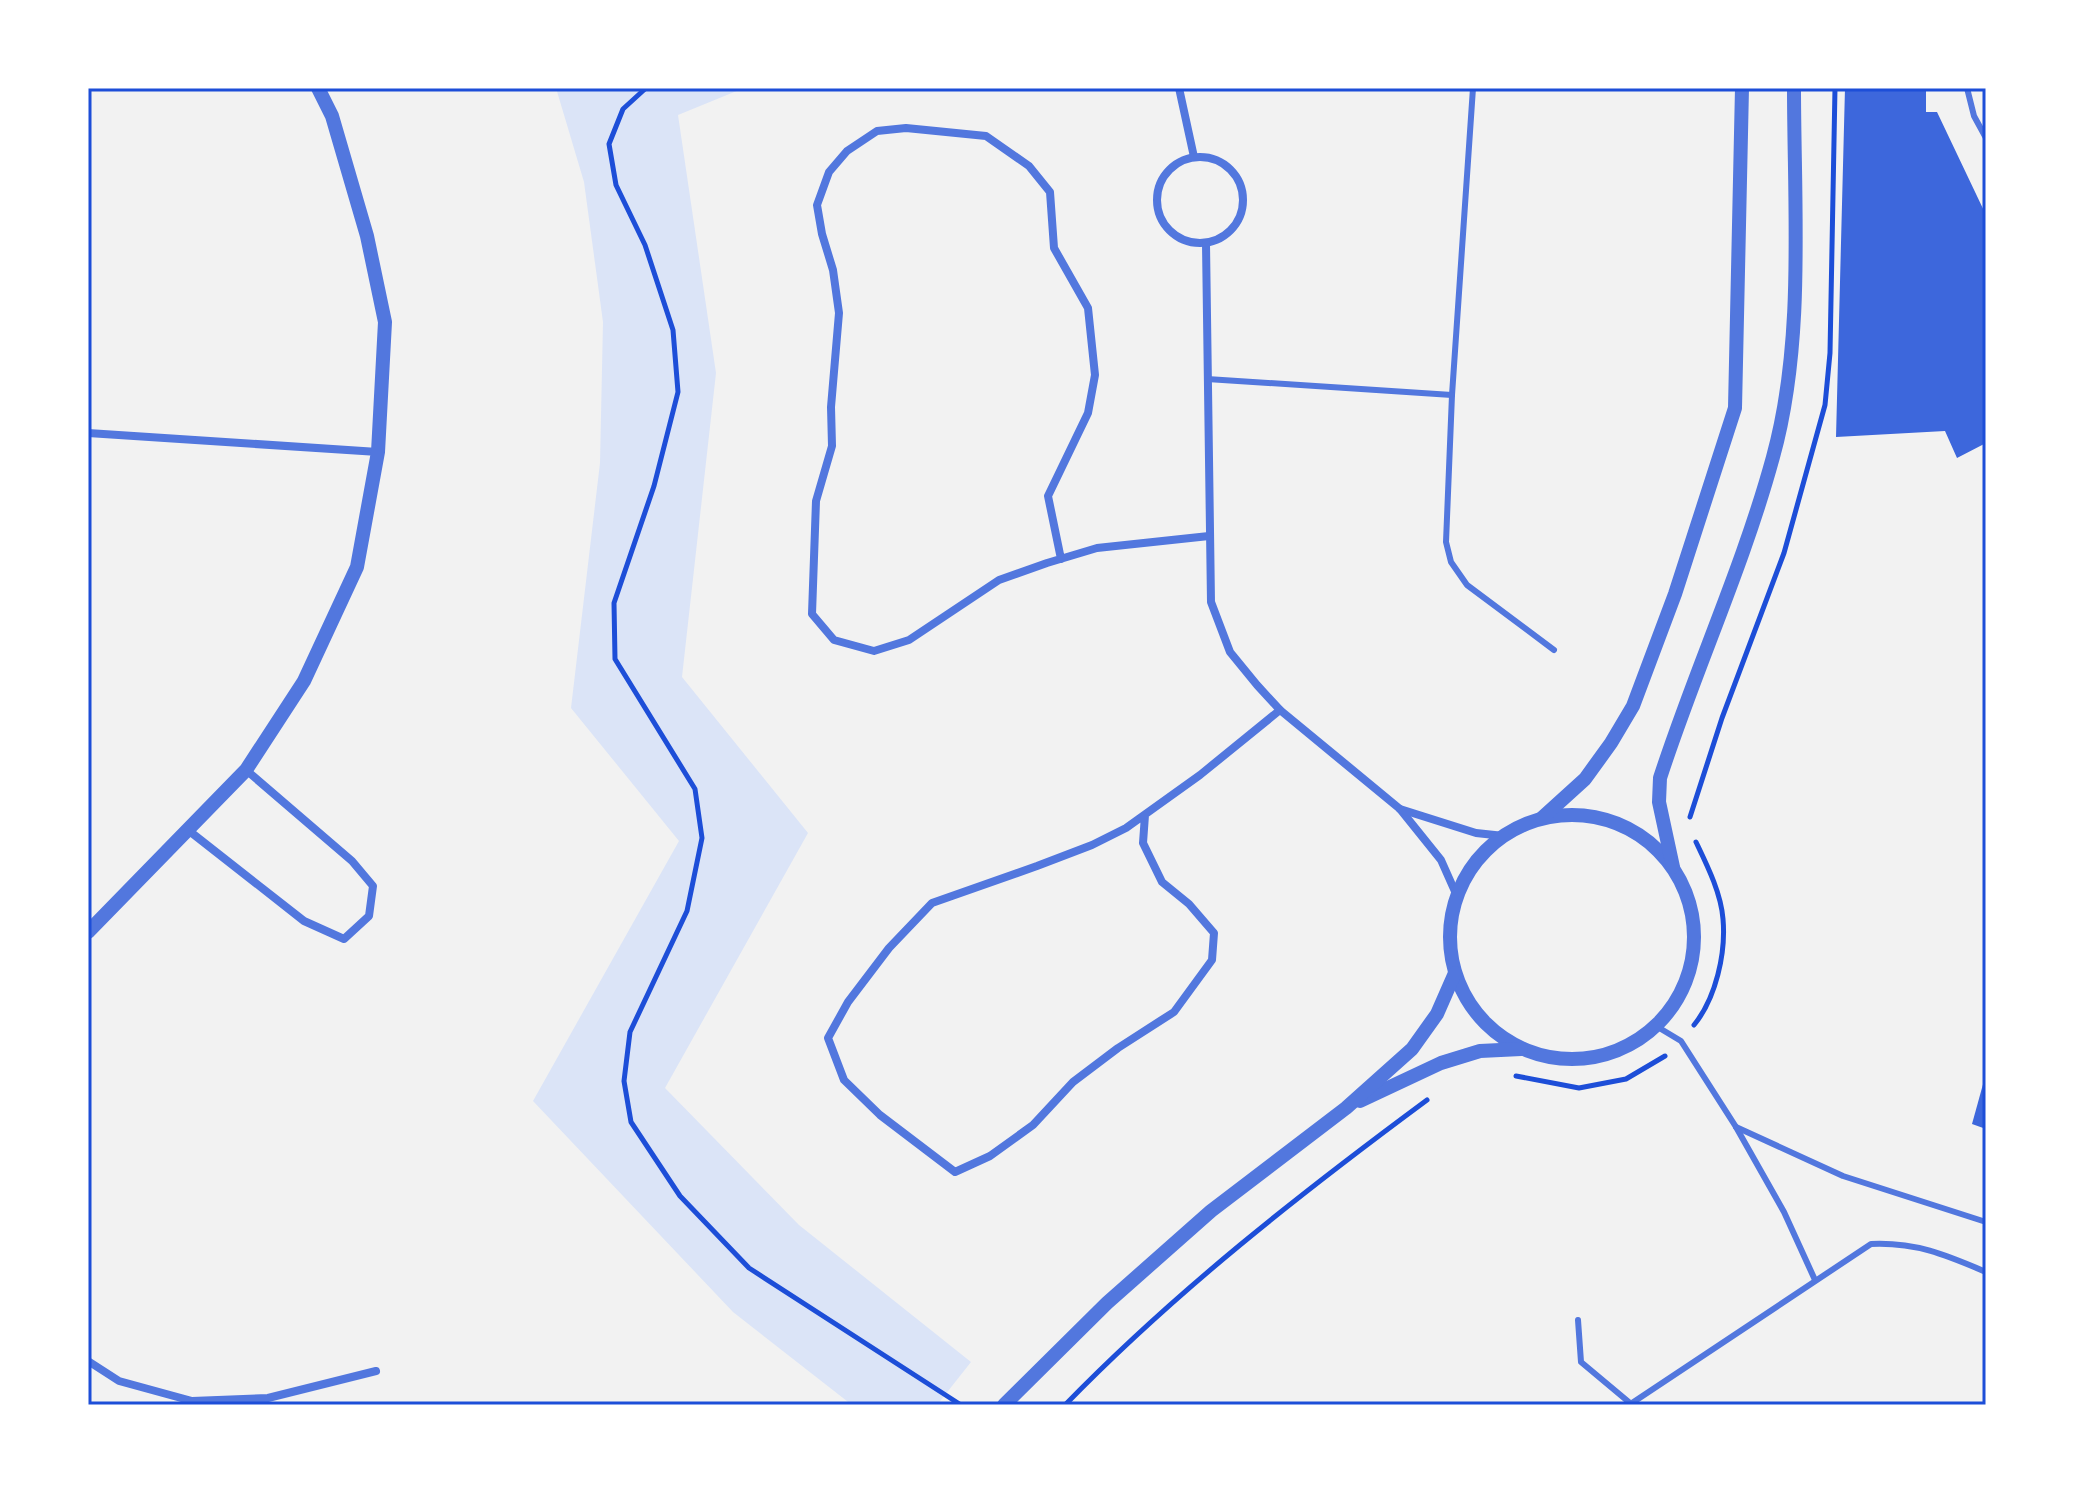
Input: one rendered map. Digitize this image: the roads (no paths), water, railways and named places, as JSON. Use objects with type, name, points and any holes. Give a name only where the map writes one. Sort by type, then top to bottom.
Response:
[{"type":"street","points":[[88,932],[246,770],[304,681],[357,567],[378,452],[385,322],[367,236],[332,116],[318,88]]},
{"type":"street","points":[[1179,88],[1194,157]]},
{"type":"street","points":[[1742,88],[1735,408],[1675,594],[1633,706],[1611,743],[1585,779],[1542,818],[1504,836],[1476,862],[1457,896],[1450,934],[1455,973],[1469,1004],[1492,1030],[1522,1049],[1556,1059],[1592,1058],[1626,1047],[1656,1026],[1678,999],[1691,967],[1694,933],[1688,898],[1673,867],[1659,802],[1660,778],[1724,606],[1774,455],[1787,382],[1793,319],[1794,88]]},
{"type":"street","points":[[1061,559],[1048,496],[1088,413],[1095,375],[1088,308],[1054,248],[1050,192],[1029,166],[986,136],[906,128],[877,131],[847,151],[829,172],[817,205],[833,270],[839,313],[831,407],[832,446],[816,501],[812,614],[834,640],[874,651],[909,640],[999,580],[1097,548],[1209,536]]},
{"type":"street","points":[[1194,157],[1209,157],[1232,171],[1240,182],[1244,197],[1242,214],[1234,228],[1206,244],[1190,243],[1176,237],[1165,226],[1158,212],[1157,197],[1161,182],[1170,169],[1194,157]]},
{"type":"street","points":[[1206,244],[1211,602],[1230,652],[1280,710],[1400,809],[1441,860],[1457,896]]},
{"type":"street","points":[[88,433],[378,452]]},
{"type":"street","points":[[1145,815],[1143,843],[1162,882],[1189,904],[1214,933],[1212,960],[1174,1012],[1073,1082],[1033,1125],[990,1156],[955,1172],[880,1115],[844,1080],[828,1038],[848,1002],[889,948],[932,903],[1092,845],[1126,828],[1200,775],[1280,710]]},
{"type":"street","points":[[188,830],[304,921],[344,939],[369,916],[373,886],[352,861],[246,770]]},
{"type":"street","points":[[1400,809],[1476,833],[1504,836]]},
{"type":"street","points":[[1542,818],[1579,815],[1616,822],[1647,840],[1673,867]]},
{"type":"street","points":[[1004,1405],[1107,1303],[1211,1211],[1346,1108],[1412,1049],[1437,1014],[1455,973]]},
{"type":"street","points":[[1346,1108],[1441,1063],[1480,1051],[1522,1049]]},
{"type":"street","points":[[88,1361],[119,1381],[192,1401],[268,1398],[376,1371]]},
{"type":"lane","points":[[1473,88],[1452,395],[1446,542],[1451,562],[1467,585],[1554,650]]},
{"type":"lane","points":[[1967,88],[1974,116],[1986,138]]},
{"type":"lane","points":[[1207,379],[1452,395]]},
{"type":"lane","points":[[1656,1026],[1681,1041],[1736,1127],[1784,1212],[1815,1280]]},
{"type":"lane","points":[[1736,1127],[1843,1176],[1986,1222]]},
{"type":"lane","points":[[1578,1320],[1581,1362],[1630,1404],[1871,1244],[1901,1243],[1943,1254],[1986,1272]]}]
